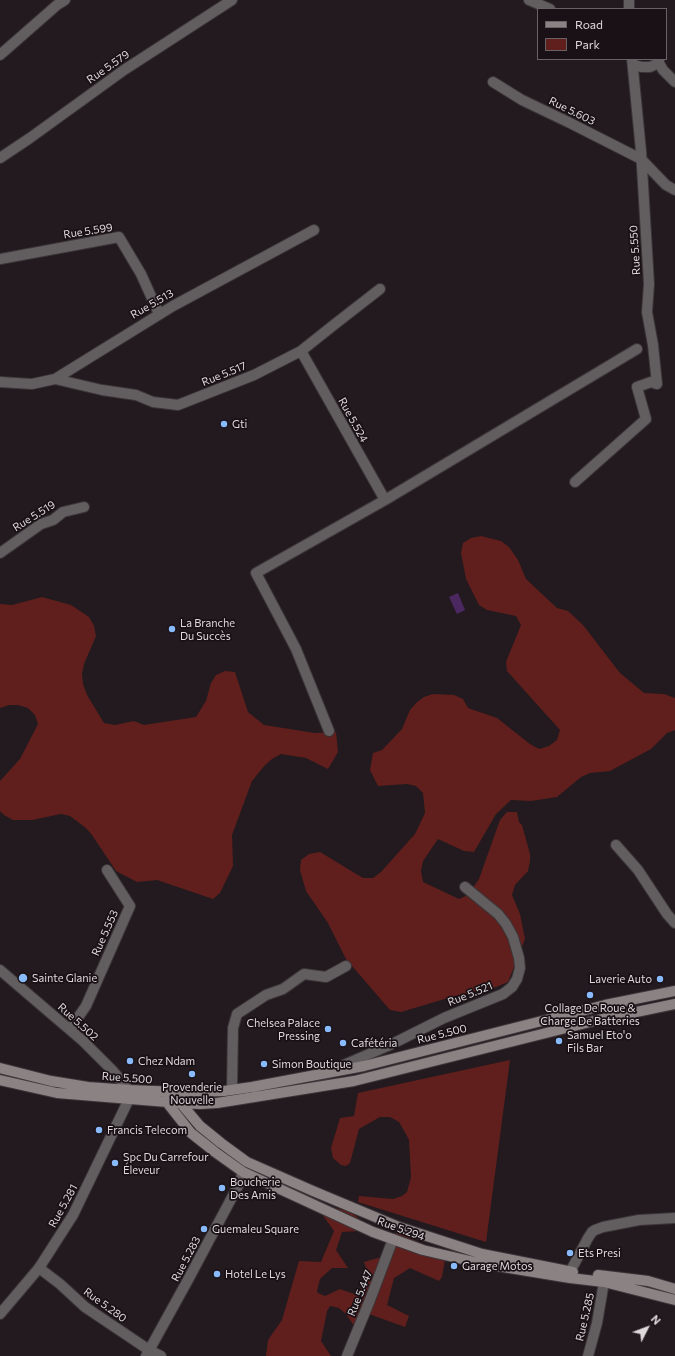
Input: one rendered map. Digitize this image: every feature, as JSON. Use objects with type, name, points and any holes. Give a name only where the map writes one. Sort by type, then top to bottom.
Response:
[{"type":"main road","name":"Rue 5.500","points":[[0,1080],[57,1093],[129,1095],[160,1092],[232,1090],[364,1066],[605,1006],[675,991]]},
{"type":"main road","name":"Rue 5.500","points":[[0,1068],[69,1084],[167,1102],[200,1104],[216,1103],[354,1080],[598,1020],[675,1004]]},
{"type":"main road","name":"Rue 5.294","points":[[160,1092],[191,1133],[243,1172],[352,1223],[424,1250],[479,1264],[604,1282],[675,1300]]},
{"type":"main road","name":"Rue 5.294","points":[[173,1092],[180,1103],[200,1126],[221,1144],[247,1162],[399,1227],[475,1252],[570,1272],[648,1281],[675,1289]]},
{"type":"street","points":[[0,55],[57,5],[65,0]]},
{"type":"street","name":"Rue 5.579","points":[[0,158],[124,70],[232,0]]},
{"type":"street","points":[[529,0],[548,8]]},
{"type":"street","points":[[632,62],[642,68],[650,67],[659,61],[663,70],[675,82]]},
{"type":"street","name":"Rue 5.550","points":[[575,482],[646,419],[637,387],[651,382],[657,384],[653,345],[647,312],[649,284],[641,159],[632,62]]},
{"type":"street","name":"Rue 5.603","points":[[493,82],[522,100],[641,159],[666,185],[675,190]]},
{"type":"street","name":"Rue 5.513","points":[[0,382],[32,384],[55,379],[159,314],[314,230]]},
{"type":"street","name":"Rue 5.599","points":[[0,259],[119,237],[141,274],[159,314]]},
{"type":"street","name":"Rue 5.517","points":[[55,379],[102,390],[136,395],[153,402],[178,405],[254,375],[301,351],[334,324],[380,290]]},
{"type":"street","points":[[329,731],[296,649],[256,573],[385,500],[637,349]]},
{"type":"street","name":"Rue 5.524","points":[[301,351],[385,500]]},
{"type":"street","name":"Rue 5.519","points":[[0,553],[41,524],[53,520],[63,512],[84,507]]},
{"type":"street","points":[[616,845],[638,870],[667,914],[675,923]]},
{"type":"street","name":"Rue 5.553","points":[[70,1029],[86,1006],[130,906],[107,870]]},
{"type":"street","name":"Rue 5.521","points":[[323,1074],[383,1048],[444,1018],[503,994],[512,987],[518,979],[520,968],[513,936],[498,914],[464,887]]},
{"type":"street","points":[[232,1090],[233,1028],[237,1014],[266,995],[283,989],[304,974],[326,977],[346,966]]},
{"type":"street","name":"Rue 5.502","points":[[0,970],[70,1029],[112,1070],[129,1095]]},
{"type":"street","name":"Rue 5.281","points":[[0,1314],[39,1268],[73,1215],[129,1095]]},
{"type":"street","name":"Rue 5.283","points":[[148,1353],[228,1206],[243,1172]]},
{"type":"street","points":[[570,1272],[588,1238],[595,1230],[639,1220],[675,1218]]},
{"type":"street","name":"Rue 5.447","points":[[347,1356],[393,1239]]},
{"type":"street","name":"Rue 5.280","points":[[39,1268],[60,1284],[85,1307],[148,1353],[161,1356]]},
{"type":"street","name":"Rue 5.285","points":[[588,1356],[597,1323],[604,1282]]},
{"type":"green space","points":[[481,536],[501,541],[509,547],[518,560],[526,579],[557,608],[568,611],[583,625],[620,673],[644,693],[664,694],[675,698],[675,730],[667,733],[651,749],[610,771],[590,773],[581,777],[557,797],[531,801],[511,800],[496,814],[474,852],[464,851],[438,839],[423,861],[421,871],[423,882],[459,899],[468,895],[479,879],[500,820],[507,812],[517,812],[530,854],[528,871],[515,885],[512,895],[520,914],[525,939],[508,982],[489,990],[458,995],[401,1012],[390,1010],[346,959],[328,923],[306,891],[300,870],[301,860],[309,854],[320,852],[363,878],[373,878],[381,872],[415,834],[425,813],[423,793],[416,786],[407,784],[378,786],[370,770],[373,753],[382,750],[402,729],[410,710],[424,697],[433,694],[454,695],[463,699],[468,708],[497,718],[530,744],[539,749],[549,746],[557,740],[560,730],[507,671],[506,662],[521,625],[516,616],[487,610],[479,605],[466,579],[461,553],[463,543],[471,538]]},
{"type":"green space","points":[[42,597],[71,605],[89,617],[94,626],[96,636],[84,664],[82,674],[83,684],[87,695],[104,723],[115,725],[134,721],[144,725],[196,717],[206,701],[211,683],[216,675],[225,671],[235,672],[248,712],[264,725],[315,733],[336,732],[338,752],[328,769],[306,758],[281,754],[265,765],[252,781],[232,835],[233,866],[220,893],[213,899],[157,880],[137,882],[116,871],[92,835],[86,828],[70,816],[61,814],[32,820],[13,820],[0,811],[0,781],[20,759],[38,724],[35,715],[28,708],[18,705],[9,705],[0,708],[0,604],[12,605]]},
{"type":"green space","points":[[510,1060],[486,1242],[358,1202],[359,1196],[393,1199],[402,1196],[407,1192],[411,1177],[409,1140],[399,1122],[390,1117],[380,1117],[359,1129],[350,1163],[346,1166],[341,1165],[333,1158],[331,1148],[340,1118],[354,1116],[358,1093]]},
{"type":"green space","points":[[314,1203],[351,1212],[373,1230],[342,1232],[336,1250],[348,1268],[332,1268],[320,1279],[317,1291],[318,1293],[325,1296],[340,1289],[357,1295],[368,1275],[364,1262],[385,1256],[396,1233],[446,1254],[442,1277],[439,1281],[410,1268],[394,1278],[387,1305],[409,1316],[405,1327],[369,1314],[368,1319],[357,1330],[346,1314],[339,1308],[330,1306],[327,1311],[321,1341],[331,1356],[266,1356],[268,1340],[282,1320],[299,1261],[321,1262],[334,1231]]},
{"type":"shaded area","points":[[458,593],[465,610],[457,614],[449,597]]},
{"type":"place","name":"Gti","points":[[224,424]]},
{"type":"place","name":"La Branche Du Succès","points":[[172,629]]},
{"type":"place","name":"Sainte Glanie","points":[[23,978]]},
{"type":"place","name":"Laverie Auto","points":[[660,979]]},
{"type":"place","name":"Collage De Roue & Charge De Batteries","points":[[590,995]]},
{"type":"place","name":"Chelsea Palace Pressing","points":[[328,1029]]},
{"type":"place","name":"Samuel Eto'o Fils Bar","points":[[559,1041]]},
{"type":"place","name":"Cafétéria","points":[[343,1043]]},
{"type":"place","name":"Chez Ndam","points":[[130,1061]]},
{"type":"place","name":"Simon Boutique","points":[[264,1064]]},
{"type":"place","name":"Provenderie Nouvelle","points":[[192,1074]]},
{"type":"place","name":"Francis Telecom","points":[[99,1130]]},
{"type":"place","name":"Spc Du Carrefour Éleveur","points":[[115,1163]]},
{"type":"place","name":"Boucherie Des Amis","points":[[222,1188]]},
{"type":"place","name":"Guemaleu Square","points":[[204,1229]]},
{"type":"place","name":"Ets Presi","points":[[570,1253]]},
{"type":"place","name":"Garage Motos","points":[[454,1266]]},
{"type":"place","name":"Hotel Le Lys","points":[[217,1274]]}]
